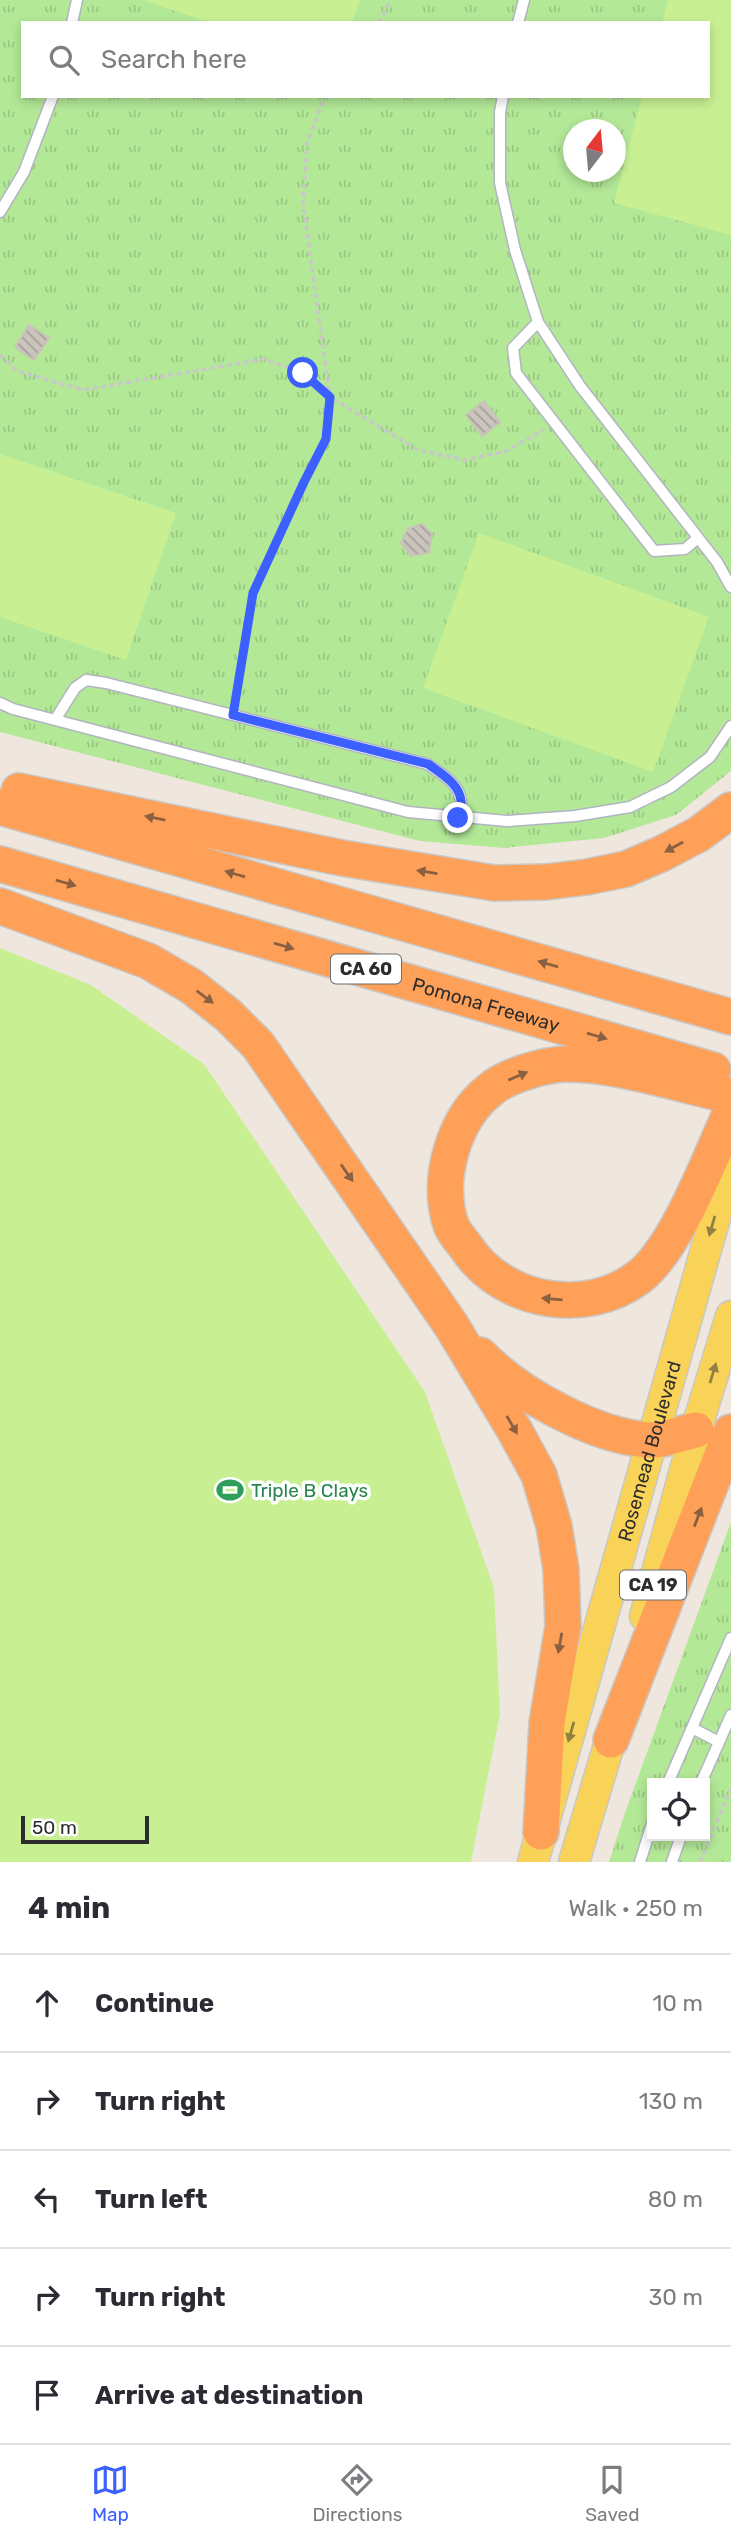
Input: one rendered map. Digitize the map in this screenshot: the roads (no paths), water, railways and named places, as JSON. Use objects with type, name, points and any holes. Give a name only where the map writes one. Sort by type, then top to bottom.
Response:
[{"type":"highway","points":[[0,787],[342,858],[494,883],[546,883],[626,869],[662,855],[731,810]]},
{"type":"highway","points":[[0,807],[731,1017]]},
{"type":"highway","name":"Pomona Freeway","points":[[0,864],[731,1075]]},
{"type":"highway","points":[[0,906],[148,961],[191,986],[228,1014],[258,1045],[451,1325],[515,1431],[538,1475],[554,1526],[561,1569],[563,1626],[547,1723],[537,1847]]},
{"type":"highway","points":[[659,996],[731,1007]]},
{"type":"highway","points":[[727,1136],[670,1243],[639,1277],[610,1294],[575,1301],[537,1298],[511,1287],[499,1281],[472,1257],[451,1226],[445,1185],[450,1150],[466,1118],[490,1089],[524,1072],[564,1064],[600,1068],[731,1096]]},
{"type":"highway","points":[[451,1325],[498,1373],[537,1399],[588,1423],[622,1436],[651,1441],[696,1430]]},
{"type":"highway","points":[[611,1740],[731,1432]]},
{"type":"main road","name":"Rosemead Boulevard","points":[[537,1847],[651,1441],[727,1136]]},
{"type":"main road","name":"Rosemead Boulevard","points":[[574,1862],[611,1740],[696,1430],[731,1316]]},
{"type":"lane","points":[[73,21],[78,0]]},
{"type":"lane","points":[[519,21],[524,0]]},
{"type":"lane","points":[[0,212],[24,172],[52,98]]},
{"type":"lane","points":[[503,98],[500,112],[500,183],[514,250],[538,322],[580,386],[717,562],[731,587]]},
{"type":"lane","points":[[538,322],[513,348],[516,373],[654,551],[685,550],[698,538]]},
{"type":"lane","points":[[55,720],[75,688],[86,680],[106,683],[428,764],[444,775],[457,790],[461,801],[458,818]]},
{"type":"lane","points":[[0,703],[13,709],[408,812],[507,821],[575,816],[629,807],[671,787],[710,757],[731,726]]},
{"type":"lane","points":[[670,1778],[731,1638]]},
{"type":"lane","points":[[703,1778],[731,1715]]},
{"type":"lane","points":[[692,1728],[719,1742]]},
{"type":"lane","points":[[640,1862],[647,1840]]},
{"type":"lane","points":[[672,1862],[679,1841]]},
{"type":"place","name":"Triple B Clays","points":[[230,1490]]}]
